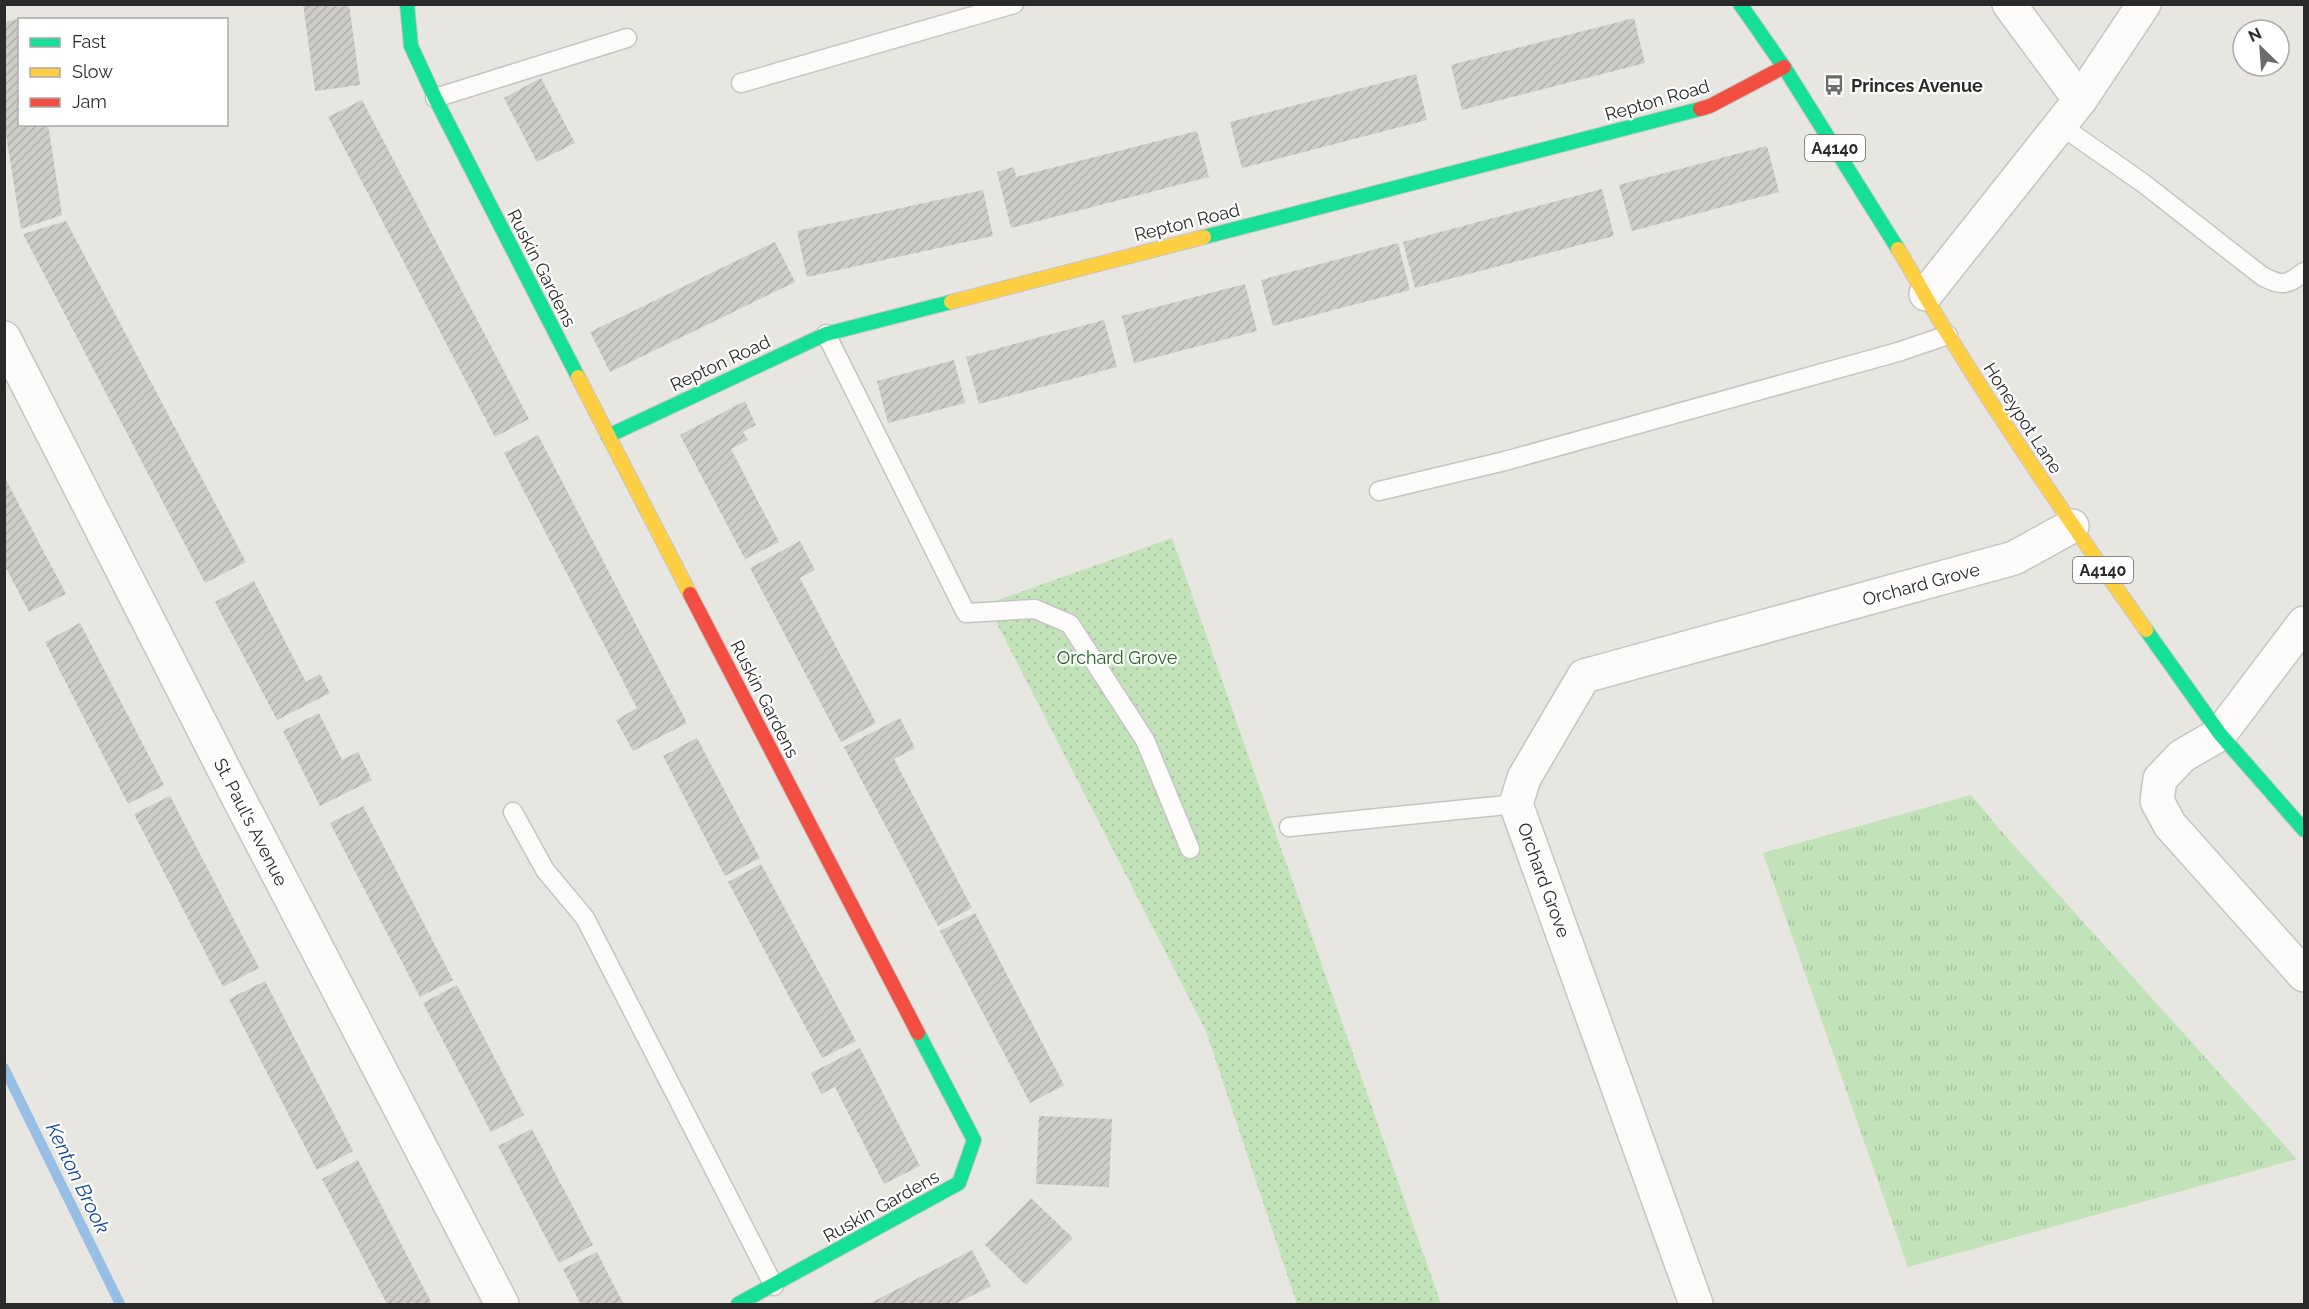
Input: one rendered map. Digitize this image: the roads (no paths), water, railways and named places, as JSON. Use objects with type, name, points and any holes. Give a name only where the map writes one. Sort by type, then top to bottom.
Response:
[{"type":"street","name":"Ruskin Gardens","points":[[407,4],[411,46],[435,98],[974,1140],[959,1183],[738,1305]]},
{"type":"street","name":"Honeypot Lane","points":[[1740,4],[1784,67],[1926,294],[1948,335],[2072,526],[2220,734],[2304,830]]},
{"type":"street","points":[[2009,4],[2080,100]]},
{"type":"street","points":[[1926,294],[2080,100],[2144,4]]},
{"type":"street","name":"Repton Road","points":[[608,436],[826,334],[1710,106],[1784,67]]},
{"type":"street","name":"St. Paul's Avenue","points":[[4,338],[236,793],[502,1305]]},
{"type":"street","name":"Orchard Grove","points":[[1696,1305],[1516,804],[1524,778],[1584,676],[2014,558],[2072,526]]},
{"type":"street","points":[[2304,623],[2220,734],[2182,756],[2160,779],[2157,801],[2170,825],[2304,975]]},
{"type":"lane","points":[[741,83],[1014,4]]},
{"type":"lane","points":[[435,98],[627,38]]},
{"type":"lane","points":[[2060,126],[2143,183],[2262,276],[2277,284],[2291,282],[2304,272]]},
{"type":"lane","points":[[826,334],[966,614],[1035,609],[1070,624],[1145,740],[1190,849]]},
{"type":"lane","points":[[1379,491],[1505,461],[1898,352],[1948,335]]},
{"type":"lane","points":[[1289,827],[1516,804]]},
{"type":"lane","points":[[513,812],[545,870],[585,918],[774,1286]]},
{"type":"waterway","name":"Kenton Brook","points":[[4,1068],[120,1304]]},
{"type":"place","name":"Princes Avenue","points":[[1834,85]]}]
